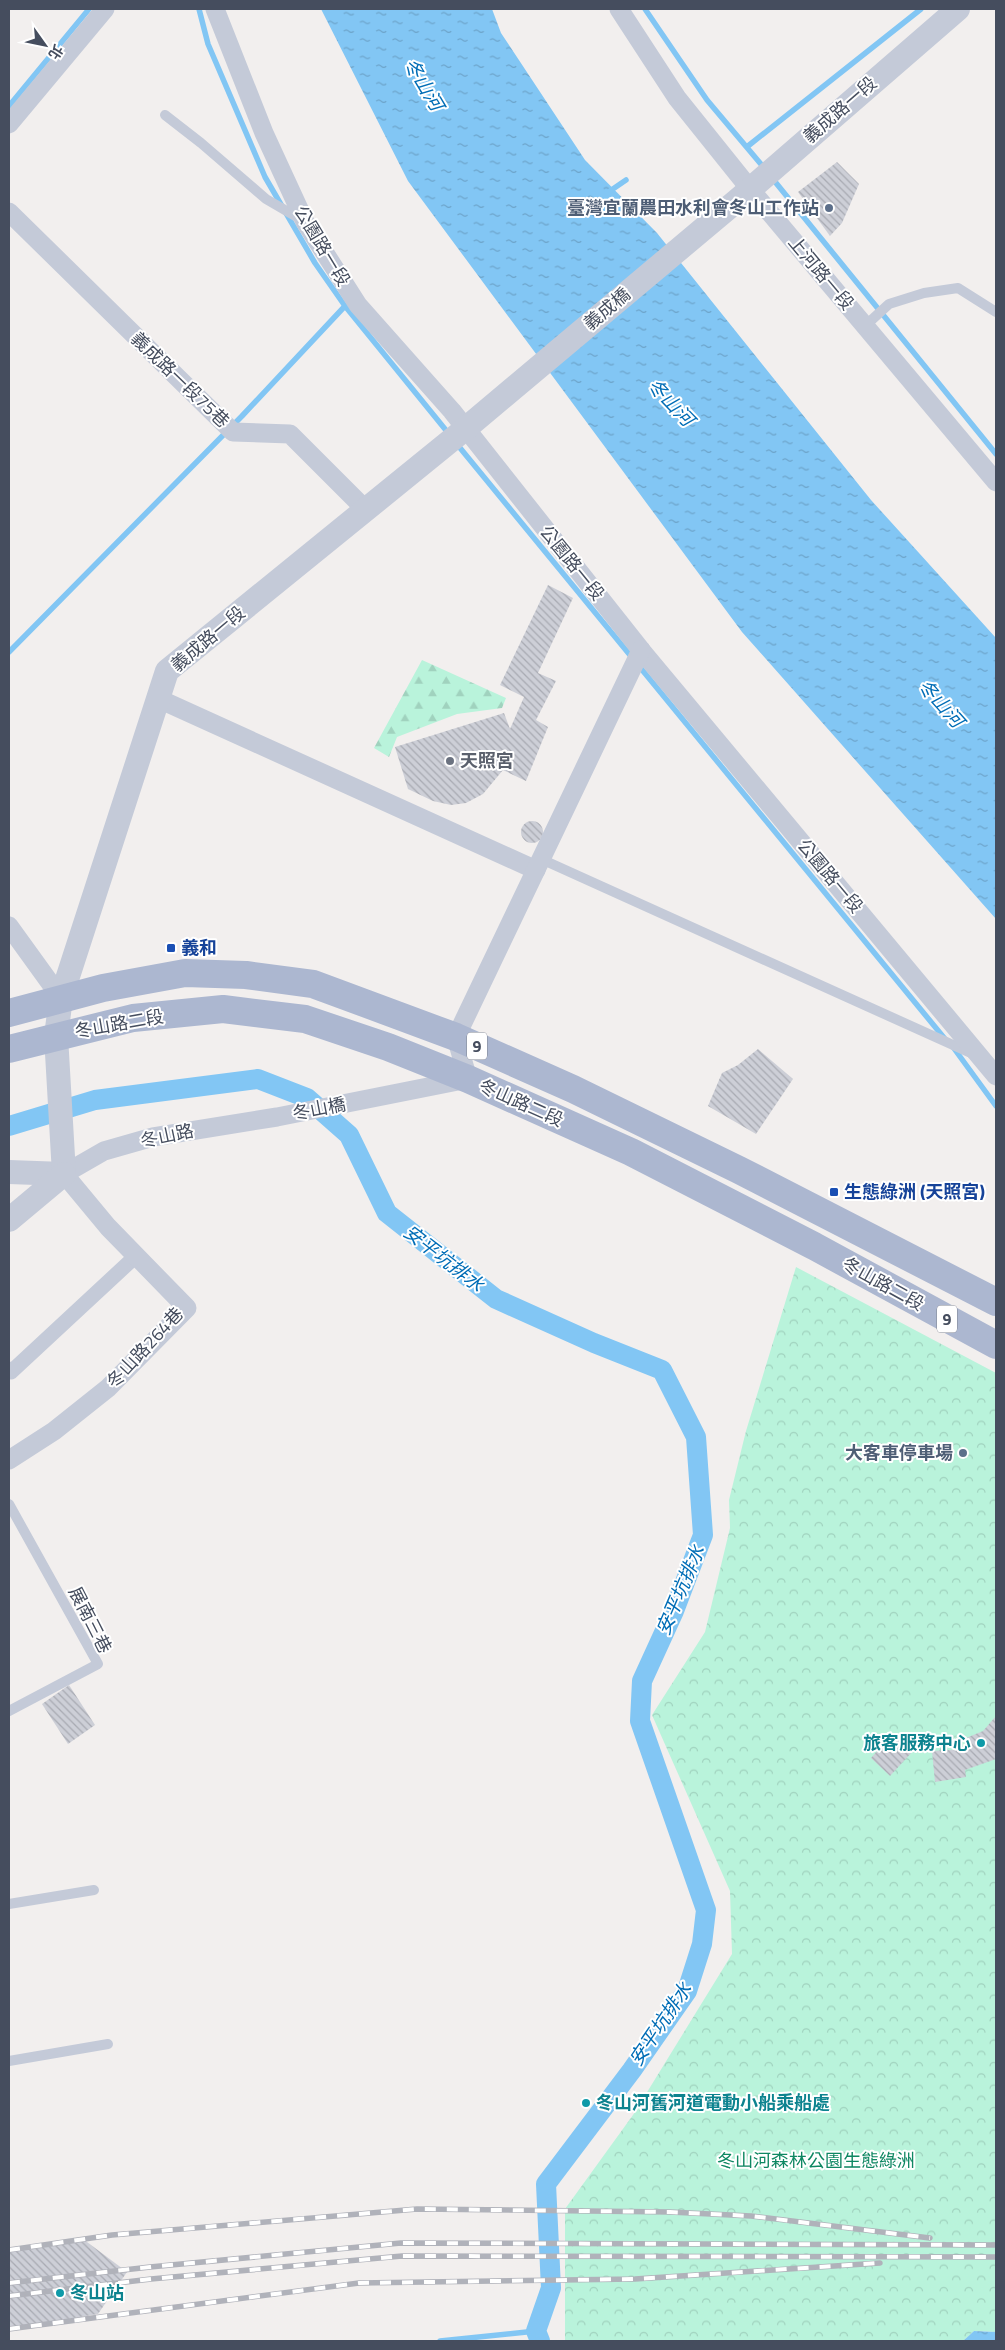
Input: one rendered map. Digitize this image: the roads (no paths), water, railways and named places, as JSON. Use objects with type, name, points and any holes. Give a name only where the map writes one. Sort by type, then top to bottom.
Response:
[{"type":"main road","name":"冬山路二段","points":[[9,1013],[103,988],[185,973],[246,975],[313,984],[456,1037],[574,1089],[684,1142],[996,1302]]},
{"type":"main road","name":"冬山路二段","points":[[9,1049],[133,1018],[223,1009],[305,1019],[388,1047],[468,1078],[631,1152],[723,1198],[996,1345]]},
{"type":"street","points":[[9,124],[105,9]]},
{"type":"street","name":"公園路一段","points":[[215,9],[264,133],[304,222],[358,306],[452,411],[641,650],[996,1076]]},
{"type":"street","name":"上河路一段","points":[[619,9],[677,98],[750,189],[996,482]]},
{"type":"street","name":"義成路一段","points":[[722,212],[958,9]]},
{"type":"street","name":"義成路一段75巷","points":[[9,212],[234,432],[290,434],[366,510]]},
{"type":"street","name":"義成橋","points":[[491,407],[722,212]]},
{"type":"street","name":"義成路一段","points":[[61,998],[167,671],[491,407]]},
{"type":"street","points":[[468,1078],[456,1037],[641,650]]},
{"type":"street","points":[[159,699],[539,865]]},
{"type":"street","points":[[9,926],[61,998],[56,1036],[64,1174],[9,1172]]},
{"type":"street","name":"冬山橋","points":[[277,1117],[468,1078]]},
{"type":"street","name":"冬山路","points":[[9,1220],[64,1174],[104,1151],[153,1137],[277,1117]]},
{"type":"street","name":"冬山路264巷","points":[[9,1460],[54,1431],[108,1388],[187,1308],[108,1227],[64,1174]]},
{"type":"street","points":[[9,1370],[11,1372],[136,1255]]},
{"type":"lane","points":[[165,115],[266,200],[304,222]]},
{"type":"lane","points":[[865,326],[889,304],[924,293],[958,288],[996,312]]},
{"type":"lane","points":[[539,865],[982,1058]]},
{"type":"lane","name":"展南三巷","points":[[9,1504],[98,1664],[9,1711]]},
{"type":"lane","points":[[9,1904],[94,1890]]},
{"type":"lane","points":[[9,2061],[108,2044]]},
{"type":"water","name":"冬山河","points":[[321,9],[492,9],[501,33],[585,160],[657,233],[871,500],[996,638],[996,919],[742,632],[408,181]]},
{"type":"water","points":[[974,2331],[996,2332],[996,2341],[963,2341]]},
{"type":"waterway","points":[[9,106],[89,9]]},
{"type":"waterway","points":[[199,9],[208,44],[265,177],[315,263],[345,306],[449,434]]},
{"type":"waterway","points":[[645,9],[707,100],[765,169]]},
{"type":"waterway","points":[[748,146],[921,9]]},
{"type":"waterway","points":[[772,178],[996,454]]},
{"type":"waterway","points":[[607,193],[626,180]]},
{"type":"waterway","points":[[9,652],[242,416],[345,306]]},
{"type":"waterway","points":[[456,443],[945,1039]]},
{"type":"waterway","points":[[953,1047],[996,1106]]},
{"type":"waterway","name":"安平坑排水","points":[[9,1126],[95,1100],[258,1079],[307,1098],[349,1135],[387,1213],[496,1299],[594,1343],[662,1370],[696,1437],[703,1535],[674,1611],[642,1681],[640,1721],[706,1910],[702,1944],[687,1991],[632,2070],[546,2184],[551,2288],[536,2331],[540,2341]]},
{"type":"waterway","points":[[440,2341],[536,2331]]},
{"type":"railway","points":[[9,2250],[112,2235],[417,2209],[670,2212],[751,2216],[930,2238]]},
{"type":"railway","points":[[9,2283],[150,2267],[401,2243],[996,2245]]},
{"type":"railway","points":[[9,2296],[151,2279],[402,2256],[996,2257]]},
{"type":"railway","points":[[9,2329],[359,2283],[635,2279],[880,2263]]},
{"type":"place","name":"臺灣宜蘭農田水利會冬山工作站","points":[[829,208]]},
{"type":"place","name":"天照宮","points":[[450,761]]},
{"type":"place","name":"義和","points":[[171,948]]},
{"type":"place","name":"生態綠洲 (天照宮)","points":[[834,1192]]},
{"type":"place","name":"大客車停車場","points":[[963,1453]]},
{"type":"place","name":"旅客服務中心","points":[[981,1743]]},
{"type":"place","name":"冬山河舊河道電動小船乘船處","points":[[586,2103]]},
{"type":"place","name":"冬山站","points":[[60,2293]]},
{"type":"park label","name":"冬山河森林公園生態綠洲","points":[[816,2161]]}]
